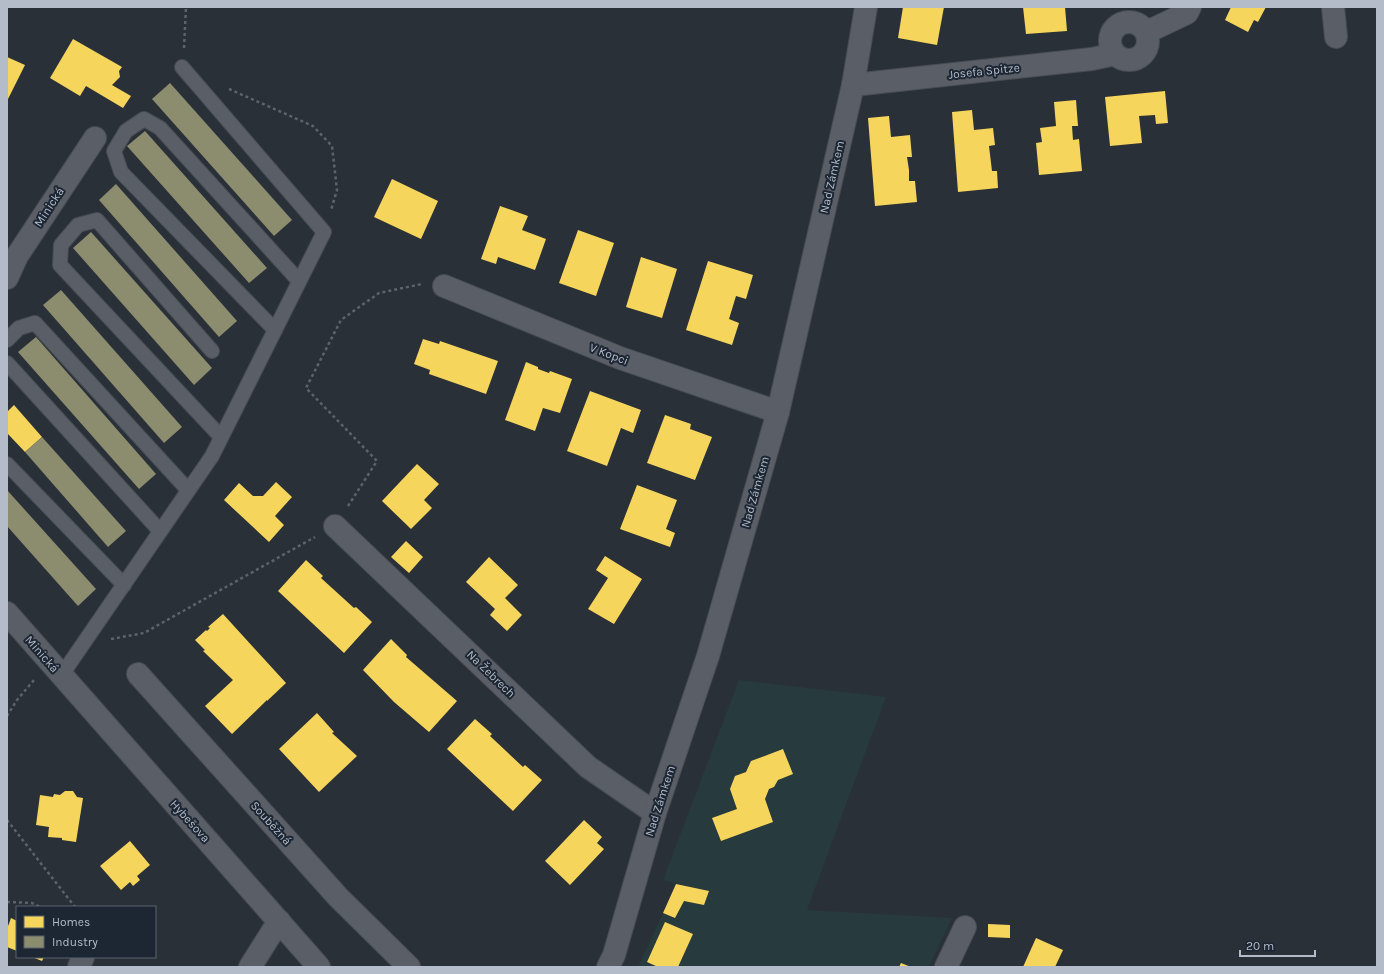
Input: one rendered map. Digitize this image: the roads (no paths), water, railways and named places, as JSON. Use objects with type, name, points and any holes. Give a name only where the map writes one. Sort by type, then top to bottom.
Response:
[{"type":"street","name":"Nad Zámkem","points":[[608,967],[614,955],[655,813],[708,656],[778,412],[853,85],[866,7]]},
{"type":"street","points":[[1147,32],[1187,13],[1190,7]]},
{"type":"street","points":[[1333,7],[1336,37]]},
{"type":"street","points":[[1121,15],[1129,22],[1140,24],[1147,32],[1149,44],[1144,54],[1135,60],[1124,60],[1115,54],[1110,44],[1111,33],[1118,25],[1121,15]]},
{"type":"street","name":"Josefa Spitze","points":[[853,85],[1092,59],[1115,54]]},
{"type":"street","name":"Minická","points":[[7,278],[16,256],[95,138]]},
{"type":"street","name":"V Kopci","points":[[444,286],[620,358],[778,412]]},
{"type":"street","name":"Na Žebrech","points":[[335,526],[588,766],[655,813]]},
{"type":"street","name":"Minická","points":[[7,613],[55,669]]},
{"type":"street","name":"Hybešova","points":[[55,669],[320,967]]},
{"type":"street","name":"Souběžná","points":[[138,674],[338,897],[409,967]]},
{"type":"street","points":[[250,967],[278,921]]},
{"type":"street","points":[[946,967],[965,927]]},
{"type":"street","points":[[78,967],[82,958]]},
{"type":"lane","points":[[55,669],[84,645],[212,456],[324,232],[182,67]]},
{"type":"lane","points":[[274,330],[121,172],[114,151],[126,131],[144,119],[160,128],[299,281]]},
{"type":"lane","points":[[212,351],[97,220],[78,225],[61,245],[60,265],[221,437]]},
{"type":"lane","points":[[7,340],[19,328],[35,323],[188,490]]},
{"type":"lane","points":[[7,363],[160,531]]},
{"type":"lane","points":[[7,464],[124,585]]}]
